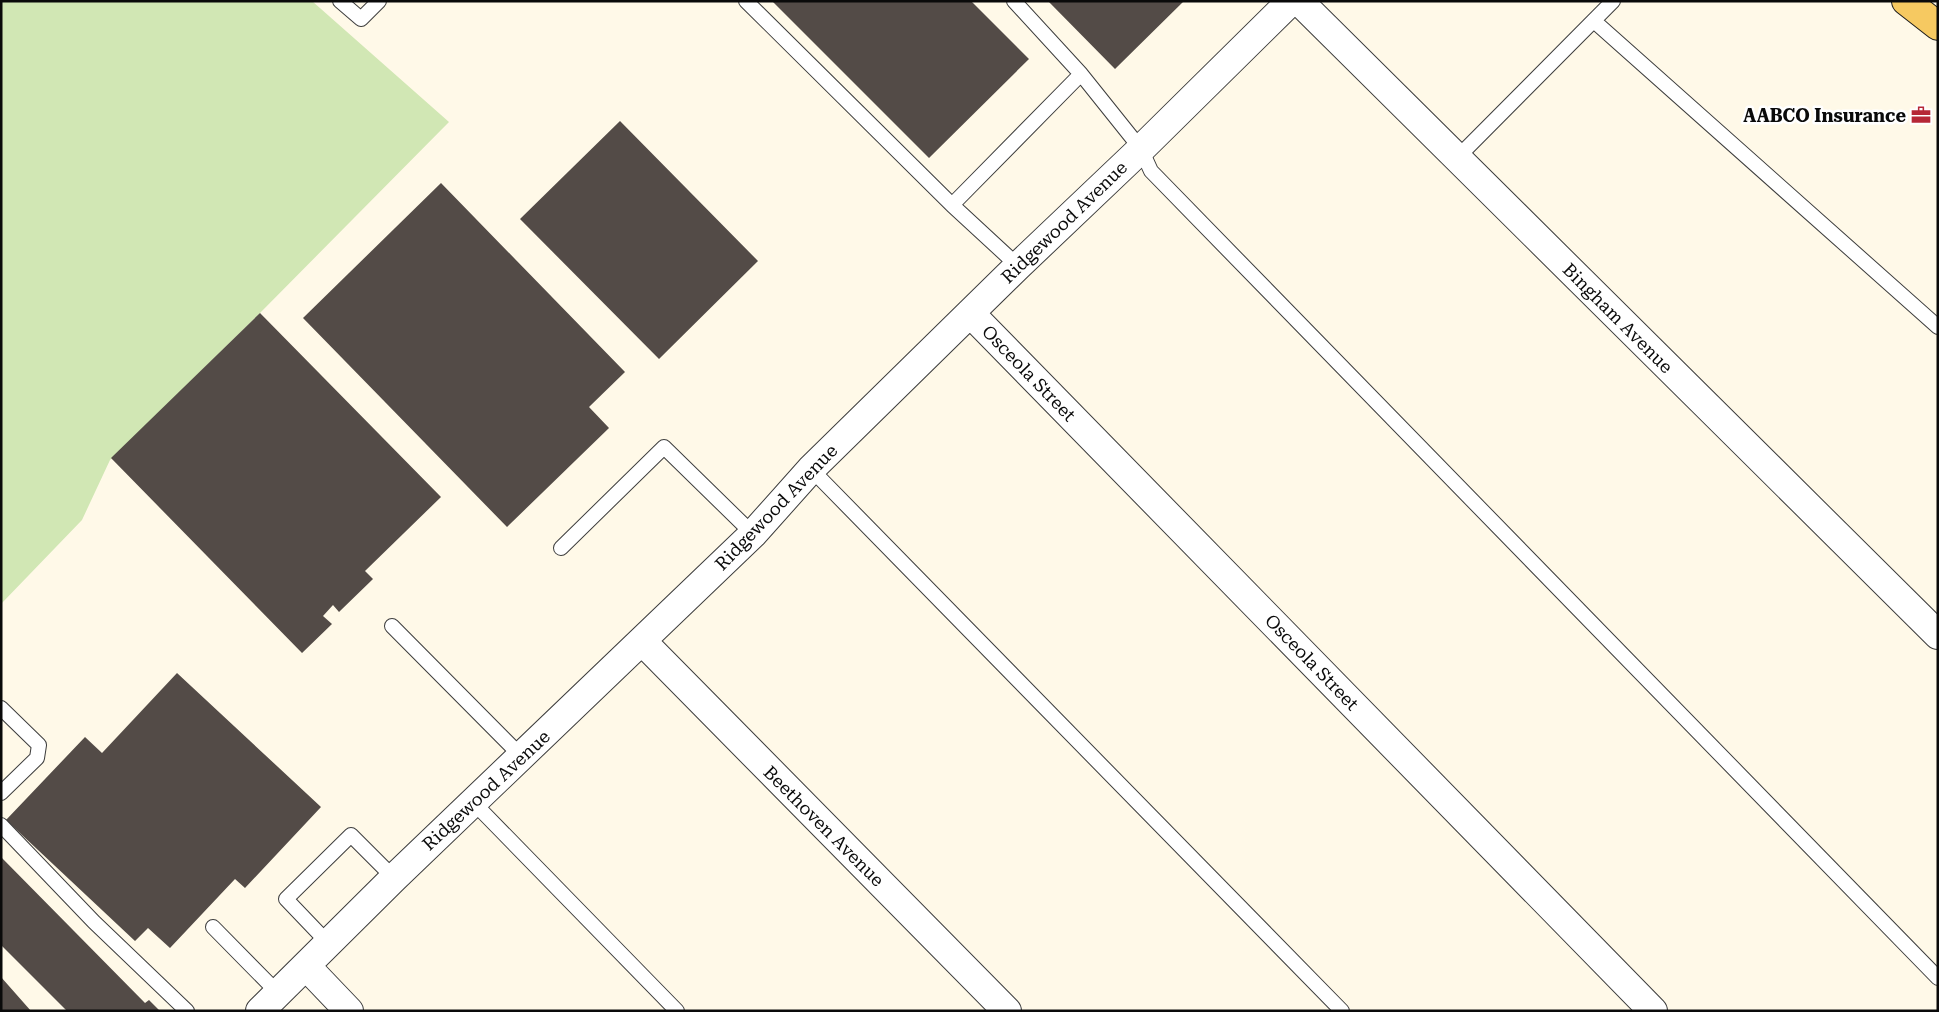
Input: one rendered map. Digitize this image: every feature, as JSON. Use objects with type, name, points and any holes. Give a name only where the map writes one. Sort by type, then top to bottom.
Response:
[{"type":"main road","points":[[1906,1],[1938,26]]},
{"type":"street","name":"Ridgewood Avenue","points":[[269,1002],[394,878],[752,534],[811,469],[1291,1]]},
{"type":"street","name":"Bingham Avenue","points":[[1299,1],[1938,635]]},
{"type":"street","name":"Osceola Street","points":[[970,313],[1653,1011]]},
{"type":"street","name":"Beethoven Avenue","points":[[642,641],[1006,1011]]},
{"type":"street","points":[[306,966],[349,1011]]},
{"type":"lane","points":[[340,1],[360,19],[379,1]]},
{"type":"lane","points":[[746,1],[952,205],[1018,266]]},
{"type":"lane","points":[[1014,1],[1081,74],[1141,149],[1151,172],[1938,978]]},
{"type":"lane","points":[[1457,158],[1613,1]]},
{"type":"lane","points":[[1594,21],[1938,327]]},
{"type":"lane","points":[[952,205],[1081,74]]},
{"type":"lane","points":[[561,548],[664,447],[752,534]]},
{"type":"lane","points":[[811,469],[1342,1011]]},
{"type":"lane","points":[[392,626],[522,757]]},
{"type":"lane","points":[[1,708],[39,745],[37,758],[1,793]]},
{"type":"lane","points":[[473,802],[677,1011]]},
{"type":"lane","points":[[1,825],[94,922],[187,1011]]},
{"type":"lane","points":[[328,944],[286,899],[351,835],[394,878]]},
{"type":"lane","points":[[213,927],[269,1002]]},
{"type":"green space","points":[[1,1],[312,1],[449,122],[260,313],[110,460],[82,520],[1,604]]},
{"type":"building","points":[[772,1],[971,1],[1029,59],[929,158]]},
{"type":"building","points":[[1048,1],[1184,1],[1115,69]]},
{"type":"building","points":[[620,121],[758,261],[659,359],[520,219]]},
{"type":"building","points":[[441,183],[625,372],[589,407],[609,428],[507,527],[303,318]]},
{"type":"building","points":[[260,313],[441,497],[365,571],[373,579],[339,612],[333,605],[323,616],[332,624],[302,653],[111,458]]},
{"type":"building","points":[[177,673],[321,807],[245,888],[235,879],[170,948],[148,928],[135,941],[6,820],[85,737],[102,753]]},
{"type":"building","points":[[1,857],[145,1003],[149,1000],[160,1011],[67,1011],[1,945]]},
{"type":"building","points":[[1,977],[31,1011],[1,1011]]},
{"type":"place","name":"AABCO Insurance","points":[[1921,115]]}]
